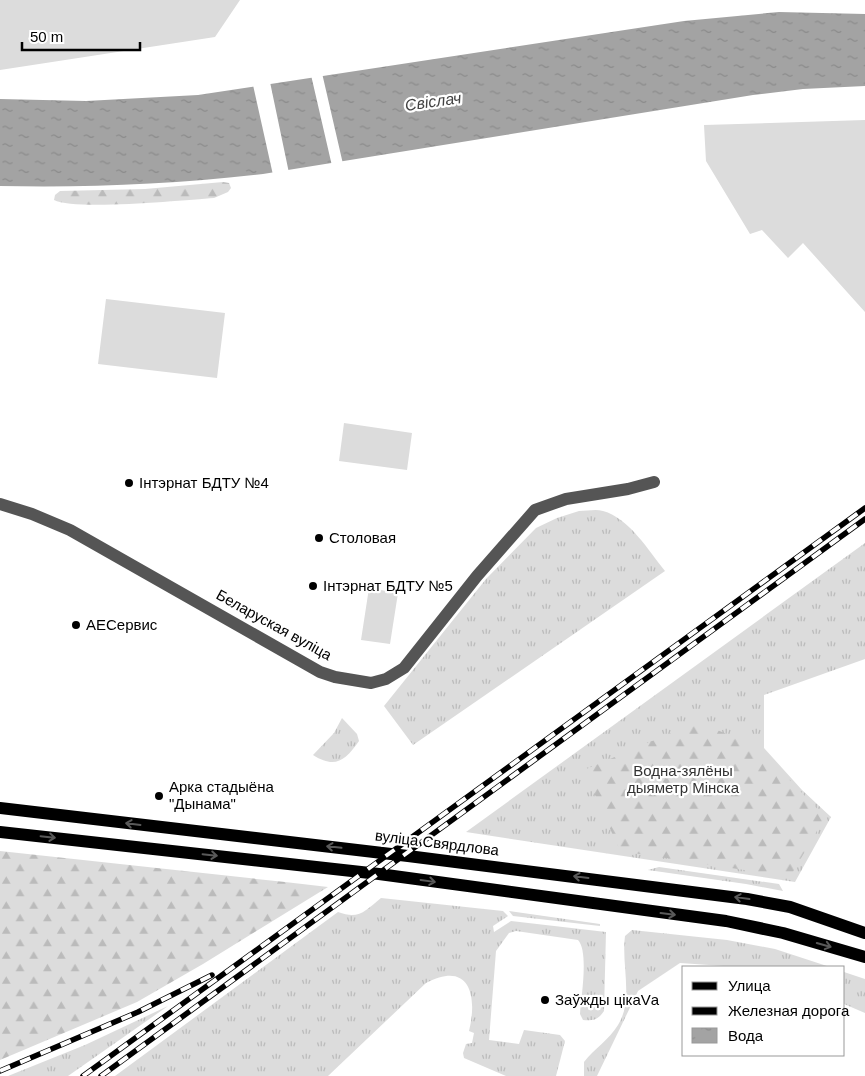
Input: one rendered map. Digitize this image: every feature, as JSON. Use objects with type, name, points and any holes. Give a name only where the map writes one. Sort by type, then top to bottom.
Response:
[{"type":"main road","name":"вуліца Свярдлова","points":[[0,808],[747,898],[790,907],[865,933]]},
{"type":"main road","points":[[0,832],[379,874],[726,921],[783,933],[865,957]]},
{"type":"street","name":"Беларуская вуліца","points":[[0,504],[32,514],[70,530],[320,672],[335,677],[371,682],[386,679],[404,668],[477,576],[535,510],[566,498],[628,489],[654,482]]},
{"type":"green space","points":[[0,0],[240,0],[215,37],[0,70]]},
{"type":"green space","points":[[865,120],[865,312],[803,243],[788,258],[762,230],[750,234],[706,161],[704,125]]},
{"type":"green space","points":[[229,183],[231,188],[228,192],[214,198],[106,205],[84,205],[54,200],[55,195],[60,191],[145,189]]},
{"type":"green space","points":[[106,299],[225,313],[217,378],[98,364]]},
{"type":"green space","points":[[344,423],[412,433],[407,470],[339,461]]},
{"type":"green space","points":[[579,511],[603,511],[621,521],[638,536],[665,571],[413,745],[384,706],[486,579],[536,528],[557,518]]},
{"type":"green space","name":"Водна-зялёны дыяметр Мінска","points":[[865,543],[865,659],[764,695],[764,748],[802,790],[831,817],[795,882],[466,832]]},
{"type":"green space","points":[[369,588],[398,593],[390,644],[361,640]]},
{"type":"green space","points":[[342,718],[357,734],[359,741],[354,748],[344,758],[334,762],[328,762],[313,755],[334,733]]},
{"type":"green space","points":[[697,722],[757,746],[825,817],[790,877],[620,851],[584,770]]},
{"type":"green space","points":[[0,851],[328,887],[137,1002],[0,1060]]},
{"type":"green space","points":[[659,867],[779,884],[783,891],[648,870]]},
{"type":"green space","points":[[381,898],[503,911],[508,916],[493,926],[494,932],[511,921],[606,932],[604,1011],[600,1016],[592,1020],[583,1020],[580,1014],[584,964],[578,940],[516,931],[509,933],[496,951],[489,1040],[519,1044],[524,1030],[560,1035],[565,1041],[556,1076],[506,1076],[464,1058],[463,1053],[466,1044],[472,1043],[474,1033],[469,1031],[472,1018],[471,994],[467,985],[461,979],[452,976],[441,977],[426,983],[328,1076],[115,1076],[338,912],[357,915]]},
{"type":"green space","points":[[509,911],[600,924],[600,926],[513,916]]},
{"type":"green space","points":[[632,930],[727,940],[775,949],[827,966],[724,966],[680,963],[638,991],[597,1076],[584,1076],[584,1062],[606,1040],[623,1015],[626,993],[625,936]]},
{"type":"green space","points":[[845,972],[865,979],[865,1013],[845,1004]]},
{"type":"green space","points":[[168,1006],[68,1076],[8,1076],[85,1045]]},
{"type":"water","name":"Свіслач","points":[[779,12],[865,14],[865,86],[803,89],[753,95],[263,174],[132,184],[0,186],[0,99],[86,101],[198,95],[684,21]]},
{"type":"pier","points":[[322,73],[343,164],[332,166],[311,75]]},
{"type":"pier","points":[[270,82],[289,173],[273,175],[253,85]]},
{"type":"railway","points":[[83,1076],[865,508]]},
{"type":"railway","points":[[101,1076],[865,519]]},
{"type":"railway","points":[[0,1071],[138,1012],[212,975]]},
{"type":"place","name":"Інтэрнат БДТУ №4","points":[[129,483]]},
{"type":"place","name":"Столовая","points":[[319,538]]},
{"type":"place","name":"Інтэрнат БДТУ №5","points":[[313,586]]},
{"type":"place","name":"АЕСервис","points":[[76,625]]},
{"type":"place","name":"Арка стадыёна \"Дынама\"","points":[[159,796]]},
{"type":"place","name":"Заўжды цікаVа","points":[[545,1000]]}]
